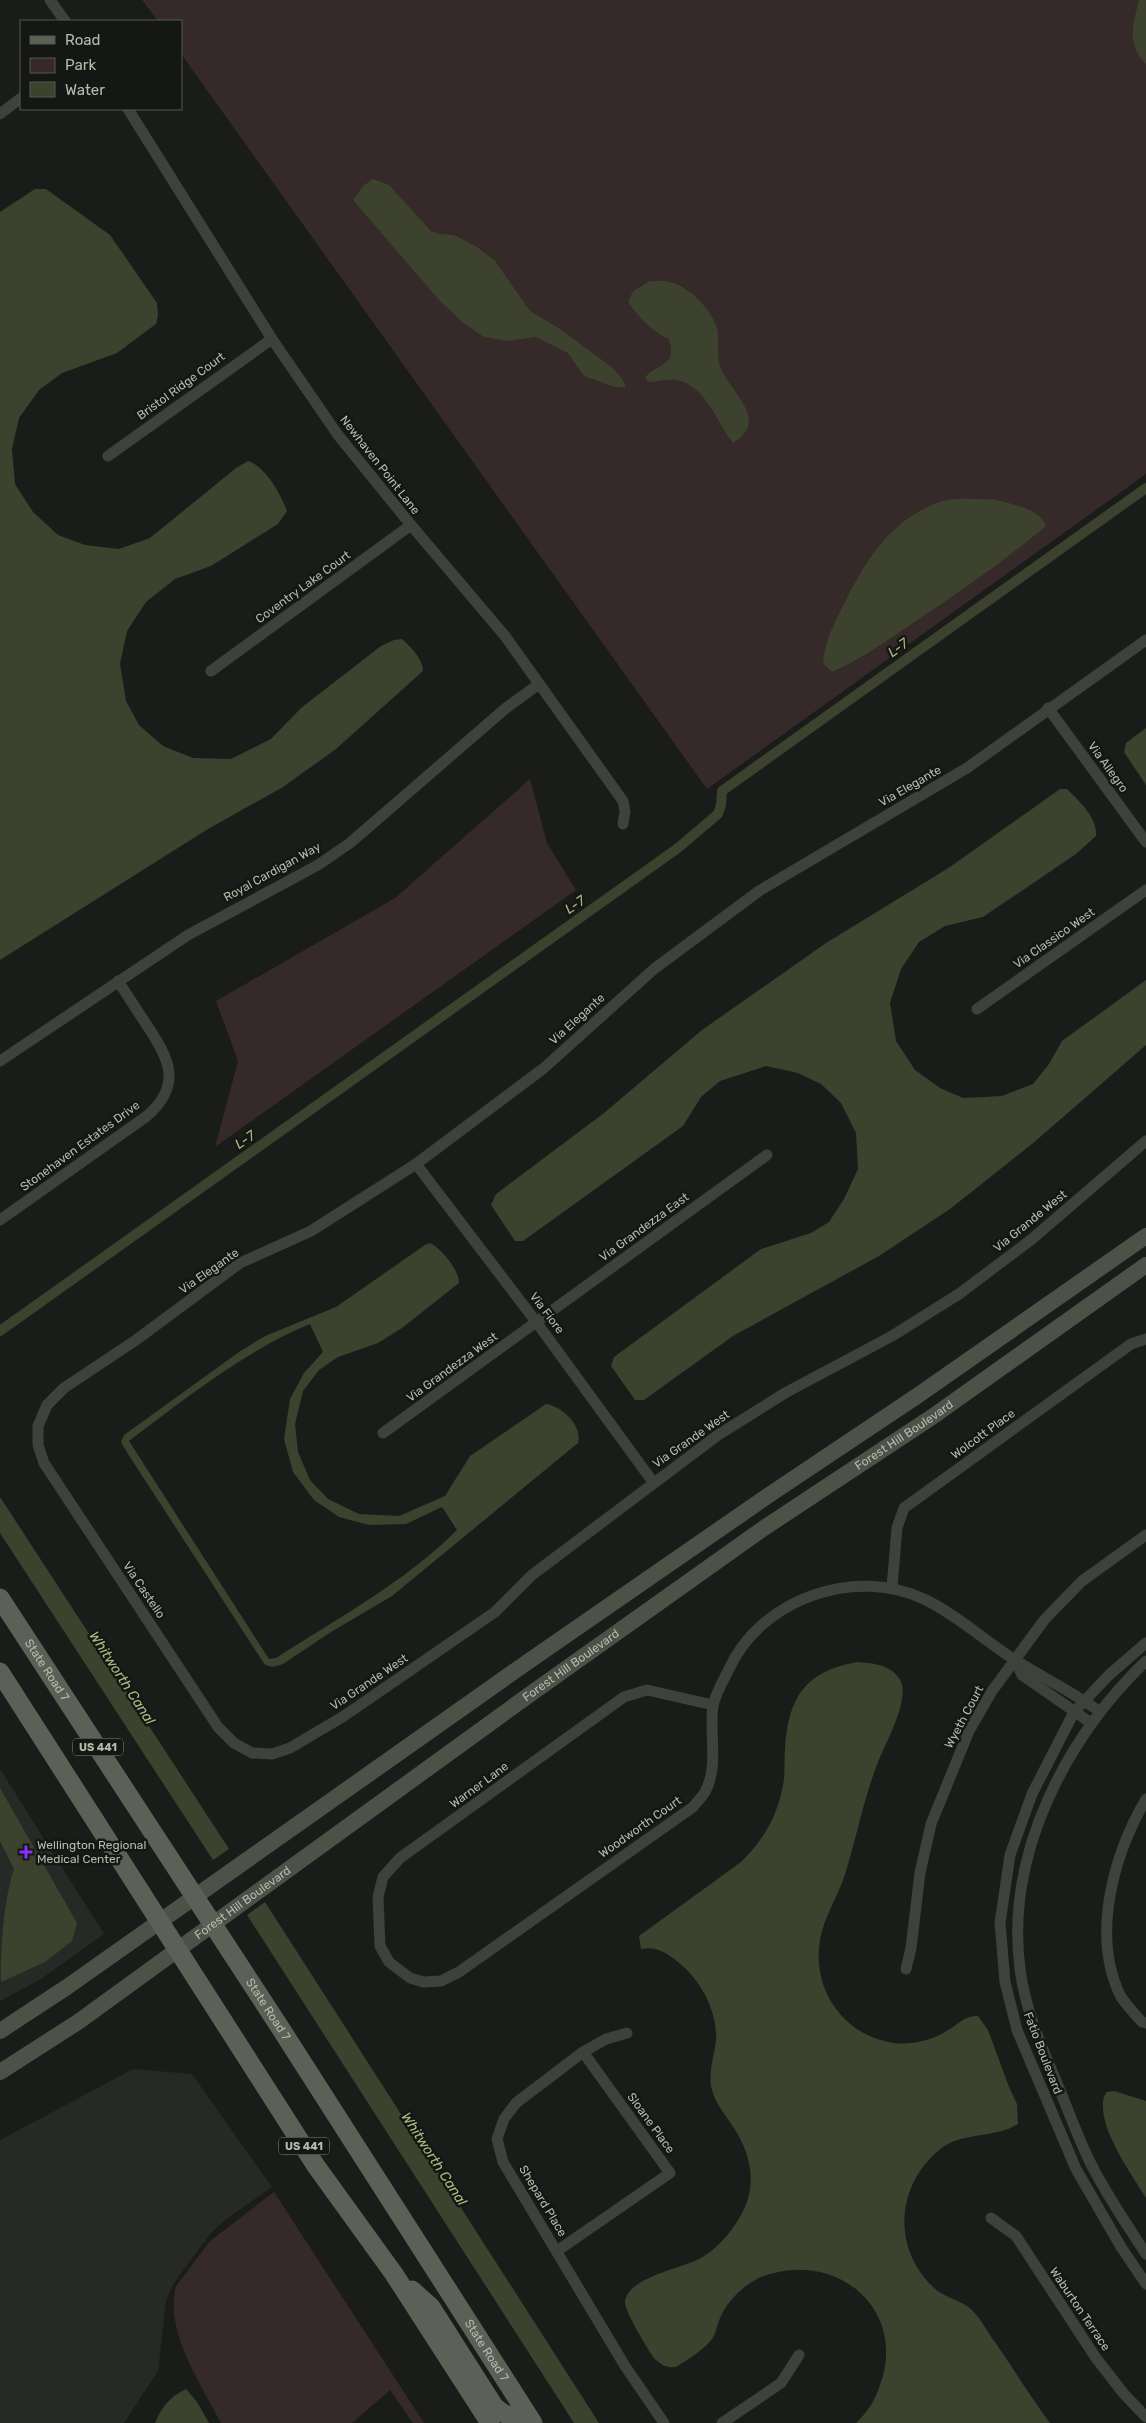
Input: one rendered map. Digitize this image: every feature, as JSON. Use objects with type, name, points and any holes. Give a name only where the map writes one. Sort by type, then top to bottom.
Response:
[{"type":"main road","name":"Forest Hill Boulevard","points":[[0,2032],[67,1987],[537,1656],[769,1495],[917,1396],[1146,1236]]},
{"type":"main road","name":"Forest Hill Boulevard","points":[[0,2072],[78,2022],[529,1695],[764,1528],[932,1417],[1146,1265]]},
{"type":"main road","name":"State Road 7","points":[[0,1598],[196,1896],[529,2418]]},
{"type":"main road","name":"US 441","points":[[0,1672],[316,2166],[394,2274],[490,2423]]},
{"type":"main road","points":[[394,2274],[431,2307],[494,2406],[504,2415],[529,2418]]},
{"type":"street","points":[[50,0],[64,20]]},
{"type":"street","points":[[0,114],[20,99]]},
{"type":"street","name":"Newhaven Point Lane","points":[[129,110],[272,338],[338,434],[411,525],[498,628],[540,684],[623,801],[626,811],[624,824]]},
{"type":"street","name":"Bristol Ridge Court","points":[[108,456],[272,338]]},
{"type":"street","name":"Coventry Lake Court","points":[[211,671],[411,525]]},
{"type":"street","name":"Via Elegante","points":[[38,1426],[48,1405],[64,1388],[136,1340],[240,1263],[311,1231],[416,1164],[544,1068],[654,969],[758,890],[967,768],[1048,708],[1146,640]]},
{"type":"street","name":"Royal Cardigan Way","points":[[0,1061],[188,935],[318,865],[350,843],[506,708],[540,684]]},
{"type":"street","name":"Via Allegro","points":[[1048,708],[1146,842]]},
{"type":"street","name":"Via Classico West","points":[[977,1009],[1146,890]]},
{"type":"street","name":"Stonehaven Estates Drive","points":[[0,1220],[147,1116],[162,1100],[169,1078],[166,1056],[118,981]]},
{"type":"street","name":"Via Grande West","points":[[252,1752],[272,1754],[290,1748],[352,1711],[495,1612],[532,1575],[653,1482],[718,1435],[785,1393],[892,1336],[959,1294],[1032,1239],[1146,1141]]},
{"type":"street","name":"Via Grandezza East","points":[[537,1322],[767,1155]]},
{"type":"street","name":"Via Fiore","points":[[416,1164],[537,1322],[653,1482]]},
{"type":"street","name":"Via Grandezza West","points":[[383,1433],[537,1322]]},
{"type":"street","name":"Wolcott Place","points":[[892,1587],[897,1528],[904,1508],[1131,1344],[1146,1339]]},
{"type":"street","name":"Via Castello","points":[[38,1426],[38,1445],[44,1463],[218,1727],[234,1743],[252,1752]]},
{"type":"street","name":"Wyeth Court","points":[[906,1969],[912,1948],[920,1872],[931,1824],[969,1731],[992,1691],[1046,1619],[1082,1581],[1146,1535]]},
{"type":"street","name":"Woodworth Court","points":[[423,1982],[441,1981],[459,1972],[693,1807],[705,1792],[711,1774],[713,1705],[728,1669],[745,1642],[768,1620],[788,1606],[826,1591],[861,1585],[892,1587],[924,1599],[952,1615],[1015,1660],[1085,1700],[1100,1712]]},
{"type":"street","name":"Fatio Boulevard","points":[[1146,1643],[1109,1675],[1074,1712],[1032,1794],[1010,1855],[1000,1922],[1005,1982],[1017,2030],[1076,2169],[1120,2247],[1146,2284]]},
{"type":"street","name":"Woodworth Court","points":[[1015,1660],[1022,1675],[1091,1723]]},
{"type":"street","name":"Fatio Boulevard","points":[[1146,1661],[1091,1723],[1053,1790],[1025,1866],[1017,1926],[1020,1968],[1025,2000],[1034,2028],[1089,2160],[1104,2188],[1146,2254]]},
{"type":"street","name":"Warner Lane","points":[[423,1982],[399,1972],[389,1962],[380,1946],[378,1897],[383,1877],[400,1858],[624,1697],[646,1690],[713,1705]]},
{"type":"street","points":[[1146,1799],[1114,1874],[1106,1923],[1110,1959],[1120,1996],[1142,2022],[1146,2023]]},
{"type":"street","name":"Shepard Place","points":[[627,2033],[606,2039],[583,2052],[516,2103],[504,2119],[497,2139],[503,2162],[558,2251],[625,2366],[664,2423]]},
{"type":"street","name":"Sloane Place","points":[[558,2251],[670,2173],[583,2052]]},
{"type":"street","name":"Waburton Terrace","points":[[991,2218],[1016,2236],[1096,2358],[1124,2394],[1146,2417]]},
{"type":"street","points":[[722,2423],[781,2383],[799,2355]]},
{"type":"shaded area","name":"Wellington Regional Medical Center","points":[[0,1769],[104,1934],[41,1979],[0,2001]]},
{"type":"shaded area","points":[[133,2069],[192,2074],[272,2187],[225,2220],[210,2234],[174,2283],[166,2301],[158,2371],[124,2423],[0,2423],[0,2140]]},
{"type":"green space","points":[[142,0],[1146,0],[1146,474],[707,789],[182,55],[182,20],[157,20]]},
{"type":"green space","points":[[530,779],[547,843],[576,890],[215,1147],[238,1061],[216,1001],[395,898]]},
{"type":"green space","points":[[274,2192],[424,2423],[413,2423],[390,2390],[352,2423],[221,2423],[186,2357],[180,2339],[175,2321],[174,2303],[176,2286],[210,2241]]},
{"type":"water","points":[[1139,0],[1146,0],[1146,64],[1133,41],[1133,26]]},
{"type":"water","points":[[373,179],[389,185],[431,231],[439,234],[454,235],[477,247],[495,261],[530,311],[557,327],[613,368],[626,387],[615,387],[584,376],[568,353],[536,337],[507,341],[484,337],[462,322],[439,300],[353,200],[363,186]]},
{"type":"water","points":[[35,189],[46,189],[110,235],[157,303],[158,316],[156,324],[117,353],[62,373],[39,390],[19,418],[12,449],[15,484],[33,512],[58,535],[85,545],[119,549],[150,538],[236,468],[248,461],[260,469],[277,489],[287,511],[278,524],[211,566],[175,579],[146,602],[127,631],[120,664],[126,701],[139,725],[163,746],[193,758],[231,759],[271,739],[301,708],[381,646],[394,640],[402,639],[409,646],[419,658],[423,671],[336,749],[283,787],[208,829],[0,960],[0,212]]},
{"type":"water","points":[[650,281],[667,281],[677,284],[698,299],[710,313],[718,333],[720,366],[739,396],[748,416],[748,425],[744,434],[733,443],[710,406],[695,389],[686,383],[676,380],[648,382],[645,377],[666,362],[671,354],[669,339],[646,324],[628,302],[633,291]]},
{"type":"water","points":[[992,499],[1030,510],[1037,514],[1046,526],[945,602],[872,650],[832,672],[823,663],[830,634],[861,573],[871,557],[894,530],[924,509],[942,501]]},
{"type":"water","points":[[1146,728],[1146,785],[1124,752],[1126,743]]},
{"type":"water","points":[[1060,789],[1067,789],[1087,810],[1094,823],[1096,836],[1076,854],[983,917],[945,926],[919,942],[901,969],[890,1003],[896,1041],[915,1070],[940,1088],[963,1098],[1002,1096],[1033,1084],[1049,1064],[1062,1041],[1146,980],[1146,1045],[1032,1144],[950,1209],[879,1256],[733,1336],[644,1400],[635,1400],[611,1366],[614,1357],[761,1249],[811,1233],[829,1222],[844,1199],[858,1169],[856,1133],[841,1103],[821,1084],[798,1073],[766,1066],[720,1081],[701,1097],[683,1126],[523,1241],[515,1241],[491,1205],[496,1194],[604,1113],[702,1030],[826,943],[950,867]]},
{"type":"water","points":[[430,1243],[444,1255],[453,1266],[459,1283],[402,1328],[378,1343],[338,1357],[319,1370],[303,1391],[295,1424],[298,1452],[310,1480],[328,1499],[359,1514],[399,1516],[445,1496],[470,1456],[546,1404],[558,1408],[570,1418],[579,1436],[578,1443],[392,1596],[331,1632],[283,1664],[273,1667],[265,1665],[121,1442],[124,1435],[239,1352],[265,1336],[336,1307]],"holes":[[[310,1324],[323,1352],[304,1373],[290,1399],[284,1439],[293,1472],[314,1500],[339,1517],[369,1525],[406,1524],[442,1507],[457,1530],[437,1549],[393,1583],[276,1658],[269,1659],[129,1441],[240,1361],[263,1347]]]},
{"type":"water","points":[[0,1497],[229,1849],[213,1860],[0,1533]]},
{"type":"water","points":[[857,1662],[876,1664],[887,1668],[897,1675],[902,1688],[902,1698],[896,1721],[873,1776],[843,1879],[822,1931],[819,1950],[820,1969],[824,1987],[832,2003],[843,2017],[858,2029],[875,2038],[894,2043],[920,2042],[933,2038],[973,2016],[978,2016],[988,2030],[1017,2104],[1018,2124],[999,2132],[958,2140],[939,2150],[914,2181],[907,2199],[904,2217],[906,2236],[911,2254],[920,2271],[937,2291],[963,2304],[975,2313],[1050,2423],[856,2423],[871,2406],[880,2385],[886,2358],[884,2334],[876,2312],[862,2294],[843,2281],[821,2272],[796,2270],[770,2274],[754,2280],[728,2304],[709,2343],[676,2367],[664,2366],[654,2358],[637,2330],[626,2306],[625,2302],[628,2293],[635,2286],[657,2274],[701,2258],[721,2242],[732,2229],[745,2207],[749,2196],[751,2175],[743,2144],[712,2092],[711,2075],[716,2030],[711,2008],[706,1997],[694,1978],[674,1959],[656,1949],[641,1949],[639,1936],[741,1862],[750,1853],[770,1825],[779,1803],[784,1779],[787,1731],[795,1701],[812,1680],[824,1672]]},
{"type":"water","name":"Wellington Regional Medical Center","points":[[0,1788],[77,1923],[72,1941],[45,1962],[1,1982],[3,1925],[14,1869],[0,1841]]},
{"type":"water","points":[[265,1902],[599,2423],[574,2423],[247,1915]]},
{"type":"water","points":[[1114,2091],[1146,2101],[1146,2198],[1116,2149],[1105,2121],[1104,2096],[1107,2092]]},
{"type":"water","points":[[186,2389],[197,2402],[209,2423],[155,2423],[167,2403],[175,2395]]},
{"type":"waterway","name":"L-7","points":[[0,1331],[678,848],[718,814],[722,791],[1146,488]]},
{"type":"place","name":"Wellington Regional Medical Center","points":[[26,1852]]},
{"type":"water label","name":"Whitworth Canal","points":[[122,1678]]},
{"type":"water label","name":"Whitworth Canal","points":[[434,2159]]}]
